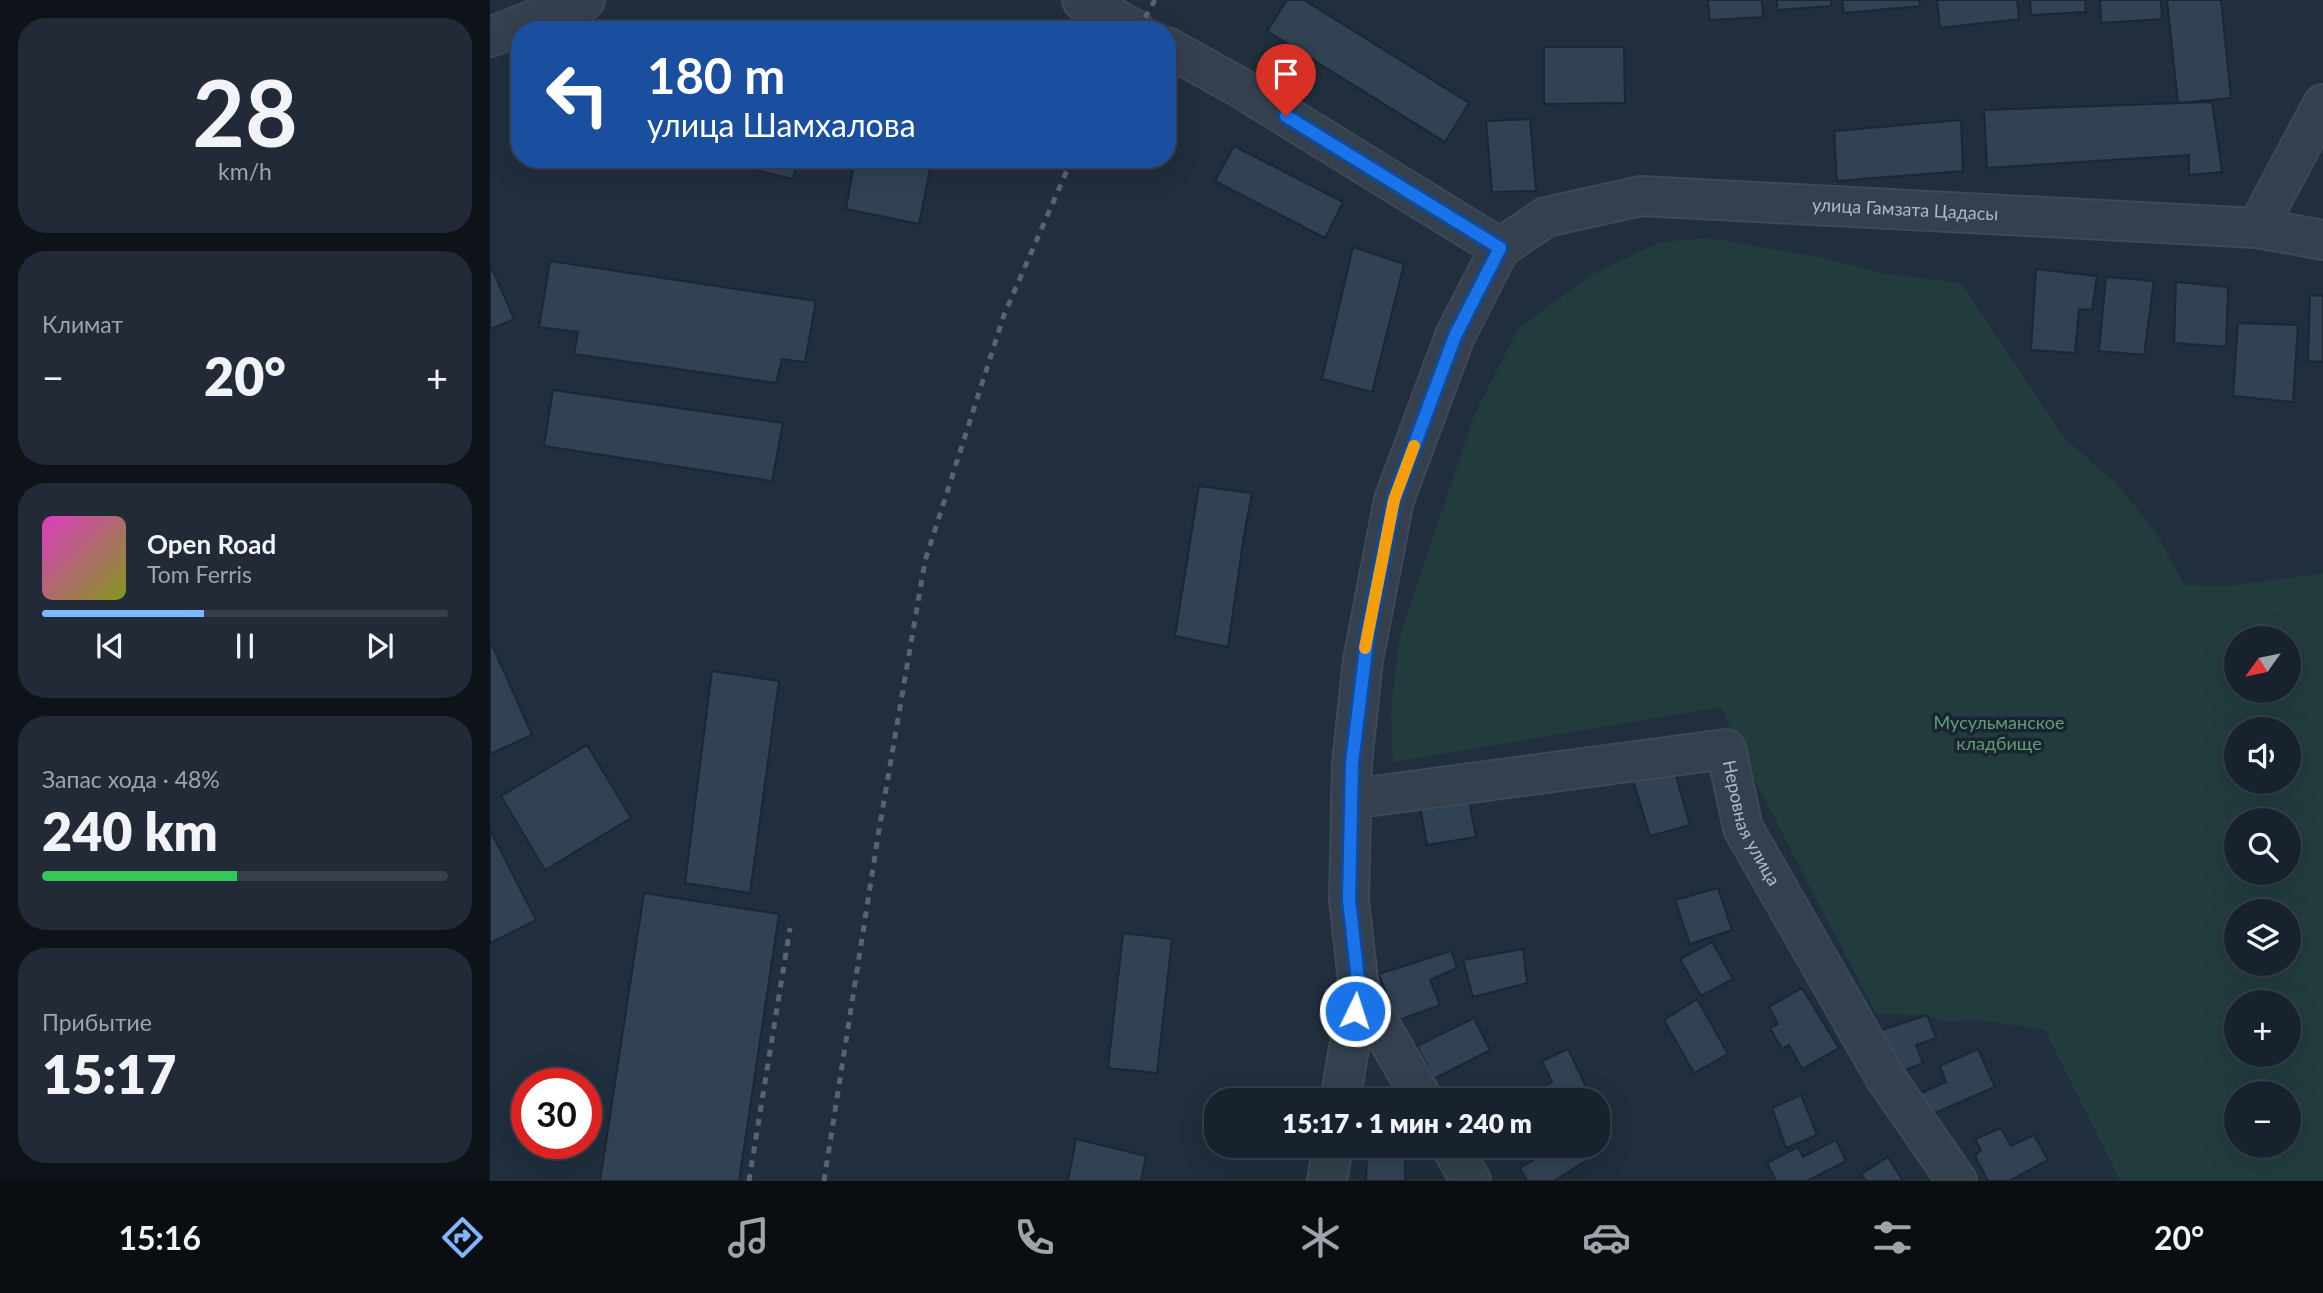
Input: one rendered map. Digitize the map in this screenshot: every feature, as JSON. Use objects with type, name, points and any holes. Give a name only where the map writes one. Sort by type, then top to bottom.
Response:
[{"type":"street","points":[[531,21],[585,0]]},
{"type":"street","points":[[1082,0],[1119,21]]},
{"type":"street","points":[[490,37],[511,29]]},
{"type":"street","points":[[1176,52],[1239,87],[1500,248],[1455,336],[1394,500],[1363,660],[1352,763],[1349,900],[1359,989],[1342,1088]]},
{"type":"street","points":[[2257,229],[2323,104]]},
{"type":"street","name":"улица Гамзата Цадасы","points":[[1500,248],[1546,217],[1641,196],[2257,229],[2323,240]]},
{"type":"street","name":"Неровная улица","points":[[1351,799],[1726,749],[1743,828],[1885,1077],[1957,1181]]},
{"type":"street","points":[[1359,989],[1416,1088]]},
{"type":"street","points":[[1327,1181],[1331,1158]]},
{"type":"street","points":[[1458,1158],[1471,1181]]},
{"type":"green space","name":"Мусульманское кладбище","points":[[1709,238],[1824,258],[1886,274],[1961,283],[2065,439],[2117,484],[2154,530],[2185,585],[2230,586],[2323,573],[2323,1181],[2120,1181],[2045,1030],[1978,1020],[1945,1022],[1926,1015],[1876,1014],[1745,761],[1721,707],[1393,762],[1391,712],[1399,639],[1474,416],[1518,329],[1591,275],[1660,242]]},
{"type":"building","points":[[1287,0],[1304,0],[1469,103],[1445,142],[1267,31]]},
{"type":"building","points":[[1708,0],[1762,0],[1763,17],[1710,20]]},
{"type":"building","points":[[1777,0],[1831,0],[1831,6],[1777,10]]},
{"type":"building","points":[[1842,0],[1919,0],[1920,6],[1844,13]]},
{"type":"building","points":[[1937,0],[2017,0],[2019,19],[1940,28]]},
{"type":"building","points":[[2030,0],[2085,0],[2086,12],[2031,15]]},
{"type":"building","points":[[2100,0],[2161,0],[2162,19],[2101,23]]},
{"type":"building","points":[[2167,0],[2221,0],[2231,98],[2178,103]]},
{"type":"building","points":[[1544,47],[1624,47],[1625,103],[1544,104]]},
{"type":"building","points":[[2212,102],[2222,172],[2189,175],[2189,155],[1987,168],[1984,110]]},
{"type":"building","points":[[1530,119],[1536,191],[1492,192],[1486,121]]},
{"type":"building","points":[[1961,120],[1963,171],[1837,181],[1834,131]]},
{"type":"building","points":[[1234,146],[1343,202],[1325,238],[1215,181]]},
{"type":"building","points":[[748,168],[795,168],[793,179]]},
{"type":"building","points":[[853,168],[930,168],[919,224],[846,209]]},
{"type":"building","points":[[1353,247],[1404,264],[1372,392],[1322,379]]},
{"type":"building","points":[[550,261],[816,301],[805,362],[782,359],[776,383],[574,354],[578,332],[539,327]]},
{"type":"building","points":[[490,264],[514,319],[490,329]]},
{"type":"building","points":[[2036,269],[2097,276],[2092,310],[2079,309],[2075,353],[2031,350]]},
{"type":"building","points":[[2106,277],[2154,281],[2144,355],[2099,351]]},
{"type":"building","points":[[2176,282],[2228,287],[2226,347],[2174,343]]},
{"type":"building","points":[[2310,295],[2323,296],[2323,362],[2308,361]]},
{"type":"building","points":[[2238,323],[2298,325],[2293,402],[2233,396]]},
{"type":"building","points":[[553,390],[783,423],[772,481],[544,446]]},
{"type":"building","points":[[1199,486],[1252,493],[1228,647],[1175,636]]},
{"type":"building","points":[[490,640],[532,735],[490,754]]},
{"type":"building","points":[[712,671],[779,681],[750,893],[685,883]]},
{"type":"building","points":[[587,745],[631,818],[545,870],[501,796]]},
{"type":"building","points":[[1674,769],[1690,825],[1650,836],[1633,780]]},
{"type":"building","points":[[1468,795],[1476,837],[1427,845],[1419,801]]},
{"type":"building","points":[[490,830],[536,920],[490,943]]},
{"type":"building","points":[[1718,888],[1732,930],[1690,944],[1675,900]]},
{"type":"building","points":[[644,893],[779,914],[739,1181],[600,1181]]},
{"type":"building","points":[[1123,933],[1172,939],[1157,1073],[1108,1068]]},
{"type":"building","points":[[1712,942],[1733,979],[1701,996],[1680,959]]},
{"type":"building","points":[[1523,949],[1527,983],[1473,997],[1463,960]]},
{"type":"building","points":[[1451,951],[1457,968],[1430,980],[1440,1005],[1396,1021],[1379,974]]},
{"type":"building","points":[[1802,988],[1839,1048],[1802,1069],[1789,1045],[1782,1049],[1770,1028],[1778,1024],[1769,1007]]},
{"type":"building","points":[[1697,999],[1728,1054],[1694,1073],[1664,1020]]},
{"type":"building","points":[[1927,1015],[1936,1038],[1916,1045],[1923,1063],[1895,1074],[1875,1032]]},
{"type":"building","points":[[1474,1018],[1490,1050],[1434,1079],[1417,1046]]},
{"type":"building","points":[[1568,1049],[1587,1088],[1541,1088],[1552,1082],[1542,1061]]},
{"type":"building","points":[[1978,1049],[1995,1087],[1923,1118],[1908,1099],[1946,1082],[1940,1066]]},
{"type":"building","points":[[1801,1095],[1817,1135],[1786,1148],[1772,1108]]},
{"type":"building","points":[[2001,1128],[2011,1146],[2034,1135],[2048,1160],[2009,1181],[1988,1181],[1975,1156],[1981,1150],[1975,1139]]},
{"type":"building","points":[[1076,1139],[1146,1156],[1141,1181],[1068,1181]]},
{"type":"building","points":[[1836,1140],[1846,1161],[1807,1181],[1776,1181],[1767,1163],[1798,1147],[1803,1157]]},
{"type":"building","points":[[1888,1157],[1903,1181],[1866,1181],[1861,1174]]},
{"type":"building","points":[[1367,1158],[1405,1158],[1405,1181],[1366,1181]]},
{"type":"building","points":[[1537,1158],[1587,1160],[1554,1181],[1527,1181],[1520,1168]]},
{"type":"railway","points":[[1143,21],[1155,0]]},
{"type":"railway","points":[[824,1181],[879,830],[925,561],[1004,315],[1068,168]]},
{"type":"railway","points":[[749,1181],[790,928]]},
{"type":"slow traffic","points":[[1365,648],[1394,500],[1414,446]]},
{"type":"route","points":[[1286,116],[1500,248],[1455,336],[1394,500],[1368,633],[1352,763],[1349,900],[1359,989],[1355,1011]]}]
